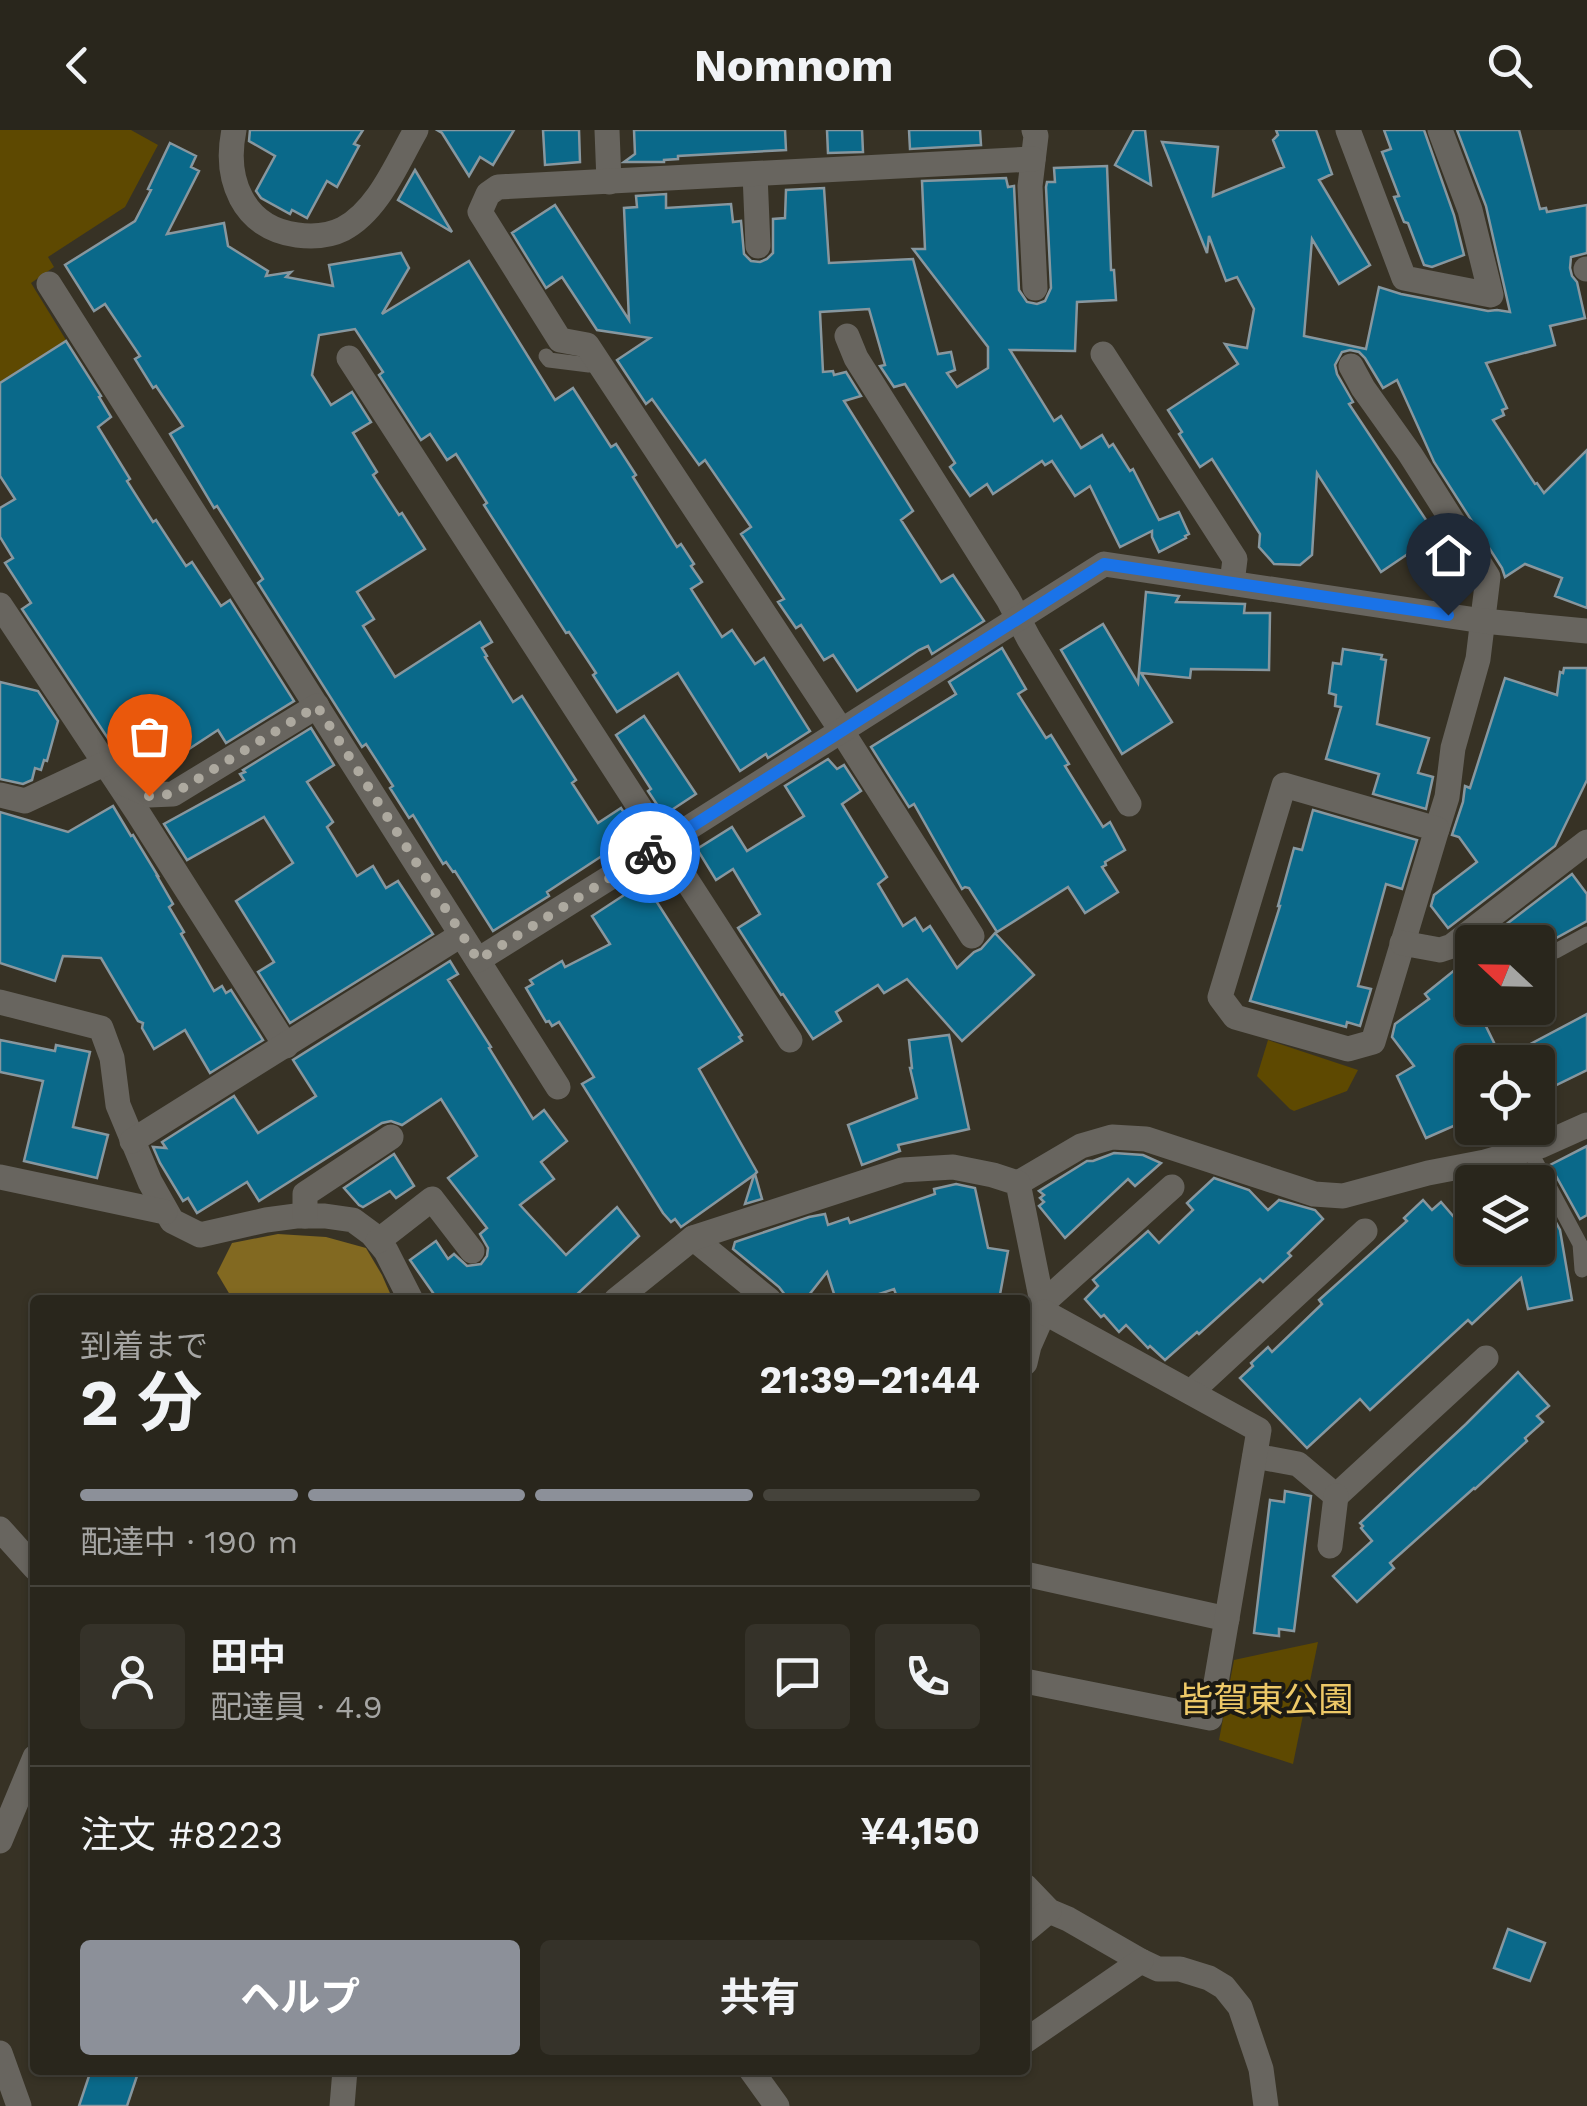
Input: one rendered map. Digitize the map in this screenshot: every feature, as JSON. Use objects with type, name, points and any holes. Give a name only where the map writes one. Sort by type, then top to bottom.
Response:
[{"type":"street","points":[[234,130],[232,176],[242,202],[273,229],[308,236],[344,228],[362,214],[416,130]]},
{"type":"street","points":[[607,130],[609,182]]},
{"type":"street","points":[[1034,130],[1030,186],[1035,288]]},
{"type":"street","points":[[1348,130],[1404,278],[1492,295],[1470,210],[1440,130]]},
{"type":"street","points":[[972,936],[597,359],[587,345],[560,340],[480,212],[488,194],[498,187],[1033,159]]},
{"type":"street","points":[[755,174],[758,246]]},
{"type":"street","points":[[48,284],[558,1087]]},
{"type":"street","points":[[847,336],[856,358],[1129,804]]},
{"type":"street","points":[[1103,354],[1235,559],[1232,583]]},
{"type":"street","points":[[350,358],[790,1040]]},
{"type":"street","points":[[1351,366],[1488,576],[1478,659],[1453,748],[1448,796],[1373,1042],[1348,1049],[1235,1017],[1220,998],[1284,785],[1437,829]]},
{"type":"street","points":[[478,960],[1104,564],[1483,620],[1587,630]]},
{"type":"street","points":[[0,605],[286,1046]]},
{"type":"street","points":[[109,771],[149,796],[172,794],[317,706]]},
{"type":"street","points":[[0,795],[25,801],[109,771]]},
{"type":"street","points":[[1402,942],[1440,950],[1452,946],[1587,842]]},
{"type":"street","points":[[132,1141],[461,934]]},
{"type":"street","points":[[0,1002],[102,1028],[112,1058],[118,1106],[172,1221],[200,1234],[304,1216],[352,1220],[363,1225],[378,1241],[409,1295]]},
{"type":"street","points":[[622,1295],[693,1238],[917,1167],[953,1167],[1018,1183],[1081,1146],[1112,1137],[1146,1140],[1314,1194],[1343,1196],[1485,1162],[1587,1125]]},
{"type":"street","points":[[304,1216],[305,1194],[391,1137]]},
{"type":"street","points":[[0,1177],[165,1212]]},
{"type":"street","points":[[1018,1183],[1043,1308],[1259,1430],[1210,1718],[1030,1682]]},
{"type":"street","points":[[1030,1343],[1043,1308],[1172,1187]]},
{"type":"street","points":[[378,1241],[432,1199],[472,1251]]},
{"type":"street","points":[[1191,1392],[1365,1231]]},
{"type":"street","points":[[693,1238],[763,1295]]},
{"type":"street","points":[[1330,1546],[1336,1496],[1486,1358]]},
{"type":"street","points":[[1255,1456],[1298,1464],[1336,1496]]},
{"type":"street","points":[[0,1530],[30,1563]]},
{"type":"street","points":[[1030,1575],[1227,1618]]},
{"type":"street","points":[[0,1841],[30,1776]]},
{"type":"street","points":[[1030,1891],[1049,1911],[1140,1962],[1158,1969],[1180,1969],[1224,1987],[1240,2007],[1260,2069],[1266,2106]]},
{"type":"street","points":[[1030,1927],[1049,1911]]},
{"type":"street","points":[[1030,2039],[1140,1962]]},
{"type":"street","points":[[0,2054],[19,2106]]},
{"type":"street","points":[[342,2106],[345,2075]]},
{"type":"street","points":[[754,2075],[777,2106]]},
{"type":"lane","points":[[546,356],[549,360],[589,365],[597,359]]},
{"type":"lane","points":[[1556,951],[1587,934]]},
{"type":"lane","points":[[1529,1149],[1580,1244],[1582,1270]]},
{"type":"green space","points":[[0,130],[131,130],[158,145],[125,207],[48,257],[54,267],[31,283],[66,340],[0,382]]},
{"type":"green space","points":[[1268,1040],[1358,1070],[1347,1091],[1294,1111],[1257,1076]]},
{"type":"green space","name":"皆賀東公園","points":[[1318,1642],[1293,1764],[1219,1740],[1234,1660]]},
{"type":"shaded area","points":[[278,1234],[326,1237],[366,1248],[391,1295],[230,1295],[217,1273],[232,1243]]},
{"type":"building","points":[[250,130],[363,130],[354,144],[359,146],[337,187],[327,181],[307,218],[292,210],[290,214],[256,191],[275,156],[249,141]]},
{"type":"building","points":[[437,130],[514,130],[493,165],[480,157],[469,176]]},
{"type":"building","points":[[543,130],[579,130],[580,162],[545,165]]},
{"type":"building","points":[[634,130],[785,130],[786,150],[624,162],[635,154]]},
{"type":"building","points":[[827,130],[862,130],[863,152],[828,153]]},
{"type":"building","points":[[909,130],[980,130],[981,145],[910,149]]},
{"type":"building","points":[[1134,130],[1145,130],[1151,185],[1115,165]]},
{"type":"building","points":[[1276,130],[1316,130],[1332,174],[1319,180],[1370,265],[1339,284],[1312,239],[1304,336],[1366,349],[1379,287],[1488,311],[1510,312],[1486,206],[1457,130],[1519,130],[1540,209],[1546,208],[1547,212],[1587,205],[1587,253],[1571,257],[1570,268],[1585,318],[1550,326],[1555,345],[1486,363],[1507,408],[1502,410],[1504,415],[1493,420],[1544,493],[1587,450],[1587,608],[1555,596],[1562,578],[1525,564],[1505,577],[1434,462],[1397,380],[1383,388],[1359,352],[1342,352],[1335,365],[1353,402],[1349,404],[1436,535],[1381,572],[1317,473],[1312,555],[1300,565],[1274,564],[1259,547],[1260,534],[1212,459],[1200,467],[1168,410],[1238,364],[1225,344],[1247,348],[1254,309],[1237,277],[1226,281],[1209,236],[1207,253],[1162,142],[1218,147],[1213,196],[1284,167],[1273,140],[1278,135]]},
{"type":"building","points":[[1384,130],[1424,130],[1464,255],[1432,267],[1424,265],[1394,197],[1399,196],[1382,152],[1391,149]]},
{"type":"building","points":[[170,143],[196,156],[191,167],[199,171],[167,234],[224,223],[228,246],[268,271],[266,276],[291,272],[286,277],[333,286],[329,265],[401,253],[409,268],[382,314],[469,261],[555,400],[573,388],[611,447],[616,444],[677,547],[681,544],[694,564],[691,566],[702,582],[691,589],[722,637],[732,630],[755,664],[764,658],[810,731],[740,771],[678,673],[617,712],[593,675],[596,673],[484,505],[487,503],[456,454],[447,460],[430,434],[421,440],[355,329],[319,335],[312,375],[331,405],[352,392],[371,422],[353,433],[377,472],[373,475],[425,549],[357,592],[374,619],[363,626],[395,677],[480,622],[492,642],[482,648],[485,657],[513,702],[522,696],[576,780],[572,783],[598,823],[621,808],[637,833],[493,931],[455,871],[446,862],[443,864],[413,815],[409,818],[390,788],[393,786],[366,744],[362,747],[258,583],[263,579],[170,434],[183,426],[135,359],[140,356],[105,304],[94,311],[65,265],[135,221]]},
{"type":"building","points":[[1107,166],[1116,300],[1077,302],[1075,351],[1010,350],[1054,421],[1061,416],[1081,448],[1102,435],[1109,447],[1113,444],[1130,471],[1133,469],[1159,520],[1179,512],[1189,534],[1159,552],[1152,531],[1120,547],[1090,486],[1075,496],[1052,461],[1045,465],[1042,461],[993,494],[987,484],[970,496],[950,467],[955,463],[905,384],[894,387],[880,366],[885,365],[869,309],[820,312],[823,372],[846,372],[861,396],[844,401],[913,511],[901,520],[941,582],[953,575],[984,621],[932,654],[928,646],[919,650],[857,691],[833,655],[824,660],[801,625],[796,628],[778,602],[784,599],[741,534],[751,527],[705,460],[699,465],[652,399],[646,404],[617,360],[650,338],[597,330],[562,277],[546,288],[512,233],[555,205],[629,320],[624,208],[637,207],[636,196],[666,194],[666,208],[731,204],[733,222],[741,221],[744,254],[751,261],[760,262],[773,253],[773,219],[785,218],[786,190],[824,188],[829,263],[913,259],[938,354],[951,352],[955,370],[947,373],[957,387],[988,368],[988,347],[913,249],[925,249],[922,181],[1006,178],[1008,187],[1014,186],[1019,290],[1027,302],[1037,304],[1045,301],[1051,288],[1046,187],[1047,182],[1055,182],[1054,168]]},
{"type":"building","points":[[415,170],[452,232],[398,200]]},
{"type":"building","points":[[66,341],[111,417],[98,427],[130,479],[127,481],[186,566],[192,562],[221,606],[230,600],[294,701],[226,743],[218,730],[160,768],[152,755],[127,767],[22,609],[31,603],[5,563],[13,558],[0,537],[0,508],[15,499],[0,476],[0,383]]},
{"type":"building","points":[[1146,592],[1179,596],[1176,602],[1245,604],[1244,613],[1270,613],[1269,670],[1191,669],[1190,678],[1141,673],[1172,722],[1122,754],[1061,650],[1103,624],[1138,683]]},
{"type":"building","points":[[1002,648],[1026,689],[1018,694],[1046,738],[1051,735],[1069,764],[1065,766],[1103,827],[1110,822],[1125,850],[1102,867],[1118,892],[1085,913],[1068,887],[997,932],[969,888],[962,889],[914,804],[909,807],[871,747],[956,694],[949,682]]},
{"type":"building","points":[[1343,649],[1382,655],[1381,659],[1386,660],[1377,724],[1429,738],[1418,773],[1433,777],[1426,809],[1373,794],[1379,774],[1326,759],[1341,707],[1335,706],[1336,695],[1329,693],[1333,663],[1341,664]]},
{"type":"building","points":[[1564,668],[1587,668],[1587,780],[1555,846],[1448,928],[1431,906],[1434,895],[1477,862],[1459,837],[1452,835],[1465,786],[1470,788],[1505,678],[1557,695]]},
{"type":"building","points":[[0,682],[38,691],[58,721],[47,761],[44,760],[41,770],[35,768],[32,780],[23,784],[0,779]]},
{"type":"building","points":[[644,716],[696,794],[664,815],[616,735]]},
{"type":"building","points":[[311,728],[334,765],[307,782],[333,822],[327,827],[357,876],[373,866],[386,888],[398,881],[433,934],[290,1023],[258,972],[274,962],[236,901],[293,863],[264,817],[187,860],[164,824],[244,780],[240,774],[243,770]]},
{"type":"building","points":[[828,759],[837,769],[844,765],[861,791],[842,804],[887,877],[878,884],[903,926],[915,918],[923,931],[930,926],[957,968],[995,933],[1034,975],[962,1041],[907,979],[884,993],[878,985],[836,1012],[841,1021],[813,1039],[738,928],[760,914],[733,869],[716,880],[697,849],[732,827],[747,851],[804,816],[785,786]]},
{"type":"building","points":[[113,806],[158,876],[173,904],[169,907],[184,932],[181,934],[214,991],[222,986],[226,993],[231,990],[263,1040],[210,1073],[185,1030],[154,1049],[143,1023],[138,1021],[101,958],[63,956],[55,981],[0,963],[0,812],[68,832]]},
{"type":"building","points":[[1313,810],[1417,840],[1402,889],[1386,884],[1358,986],[1371,989],[1360,1026],[1347,1022],[1346,1027],[1250,1001],[1294,848],[1302,850]]},
{"type":"building","points":[[1572,874],[1587,894],[1587,921],[1555,939],[1555,925],[1505,925]]},
{"type":"building","points":[[644,882],[742,1035],[742,1041],[699,1069],[757,1172],[762,1199],[745,1204],[754,1175],[681,1227],[663,1213],[582,1084],[594,1077],[559,1022],[552,1026],[546,1022],[526,988],[533,984],[530,980],[562,961],[565,967],[610,944],[592,916]]},
{"type":"building","points":[[450,961],[458,974],[448,980],[533,1119],[544,1110],[567,1141],[541,1162],[554,1179],[520,1205],[566,1255],[617,1207],[639,1236],[576,1295],[434,1295],[410,1260],[436,1241],[448,1259],[454,1254],[467,1266],[481,1264],[488,1248],[480,1234],[487,1228],[448,1178],[477,1156],[441,1099],[402,1125],[382,1123],[259,1201],[247,1182],[197,1213],[188,1198],[183,1201],[153,1147],[166,1148],[162,1142],[234,1096],[258,1133],[316,1096],[293,1060]]},
{"type":"building","points":[[1455,970],[1455,1025],[1485,1025],[1495,1045],[1455,1045],[1455,1125],[1426,1138],[1397,1076],[1414,1066],[1392,1037],[1395,1024],[1429,999],[1425,994]]},
{"type":"building","points":[[1587,1014],[1587,1070],[1555,1086],[1555,1045],[1528,1045]]},
{"type":"building","points":[[949,1035],[969,1129],[898,1145],[900,1151],[862,1165],[848,1125],[917,1098],[909,1040]]},
{"type":"building","points":[[0,1040],[55,1051],[56,1045],[90,1052],[73,1127],[108,1135],[97,1178],[24,1161],[43,1081],[0,1072]]},
{"type":"building","points":[[1587,1146],[1587,1215],[1580,1219],[1555,1174],[1555,1165],[1550,1165]]},
{"type":"building","points":[[1114,1153],[1143,1155],[1161,1163],[1135,1186],[1128,1179],[1065,1238],[1039,1206],[1044,1195],[1039,1191],[1087,1161]]},
{"type":"building","points":[[394,1154],[414,1186],[396,1198],[390,1191],[363,1207],[359,1205],[344,1188]]},
{"type":"building","points":[[1214,1178],[1249,1190],[1268,1210],[1279,1200],[1315,1210],[1323,1219],[1263,1282],[1260,1279],[1165,1360],[1126,1325],[1119,1332],[1085,1299],[1098,1286],[1093,1280],[1148,1231],[1159,1243],[1193,1210],[1187,1203]]},
{"type":"building","points":[[956,1184],[975,1188],[988,1248],[1008,1251],[1000,1295],[896,1295],[894,1289],[876,1295],[834,1295],[827,1272],[809,1295],[785,1295],[733,1249],[735,1242],[809,1217],[825,1214],[828,1225],[848,1218],[850,1223],[935,1194],[934,1189]]},
{"type":"building","points":[[1423,1200],[1432,1210],[1441,1202],[1455,1218],[1455,1265],[1555,1265],[1555,1221],[1572,1300],[1528,1309],[1521,1278],[1472,1324],[1468,1320],[1370,1410],[1360,1399],[1307,1448],[1240,1378],[1268,1347],[1272,1352],[1322,1304],[1319,1300],[1407,1221],[1404,1218]]},
{"type":"building","points":[[1518,1372],[1549,1406],[1537,1416],[1543,1422],[1475,1489],[1390,1563],[1394,1568],[1357,1602],[1333,1576],[1372,1541],[1360,1523]]},
{"type":"building","points":[[1285,1491],[1311,1496],[1294,1631],[1279,1629],[1279,1636],[1254,1633],[1270,1500],[1284,1502]]},
{"type":"building","points":[[1508,1929],[1545,1943],[1530,1981],[1494,1968]]},
{"type":"building","points":[[89,2075],[137,2075],[127,2106],[79,2106]]},
{"type":"way so far","points":[[149,796],[172,794],[317,706],[478,960],[650,853]]},
{"type":"route","points":[[650,853],[1104,564],[1448,615]]}]
